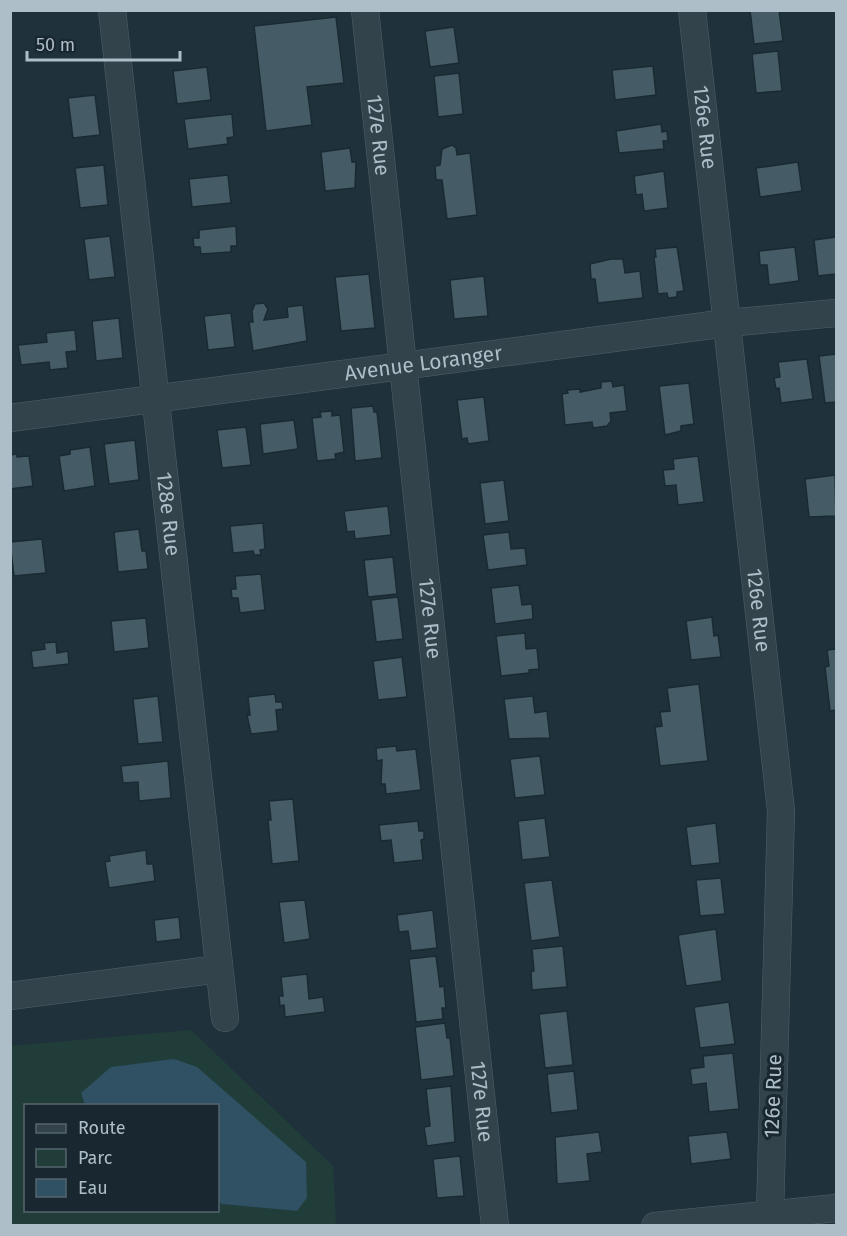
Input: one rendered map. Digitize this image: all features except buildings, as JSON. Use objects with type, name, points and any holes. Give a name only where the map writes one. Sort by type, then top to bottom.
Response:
[{"type":"street","name":"128e Rue","points":[[112,10],[225,1018]]},
{"type":"street","name":"127e Rue","points":[[365,10],[495,1226]]},
{"type":"street","name":"126e Rue","points":[[692,10],[781,811],[770,1214]]},
{"type":"street","name":"Avenue Loranger","points":[[10,418],[727,324],[837,314]]},
{"type":"street","points":[[10,996],[219,969]]},
{"type":"street","points":[[655,1226],[837,1208]]},
{"type":"green space","points":[[191,1030],[333,1166],[336,1225],[11,1226],[11,1046]]},
{"type":"water","points":[[174,1059],[197,1067],[306,1162],[307,1198],[297,1211],[222,1204],[219,1202],[219,1104],[85,1104],[81,1093],[111,1067]]}]
